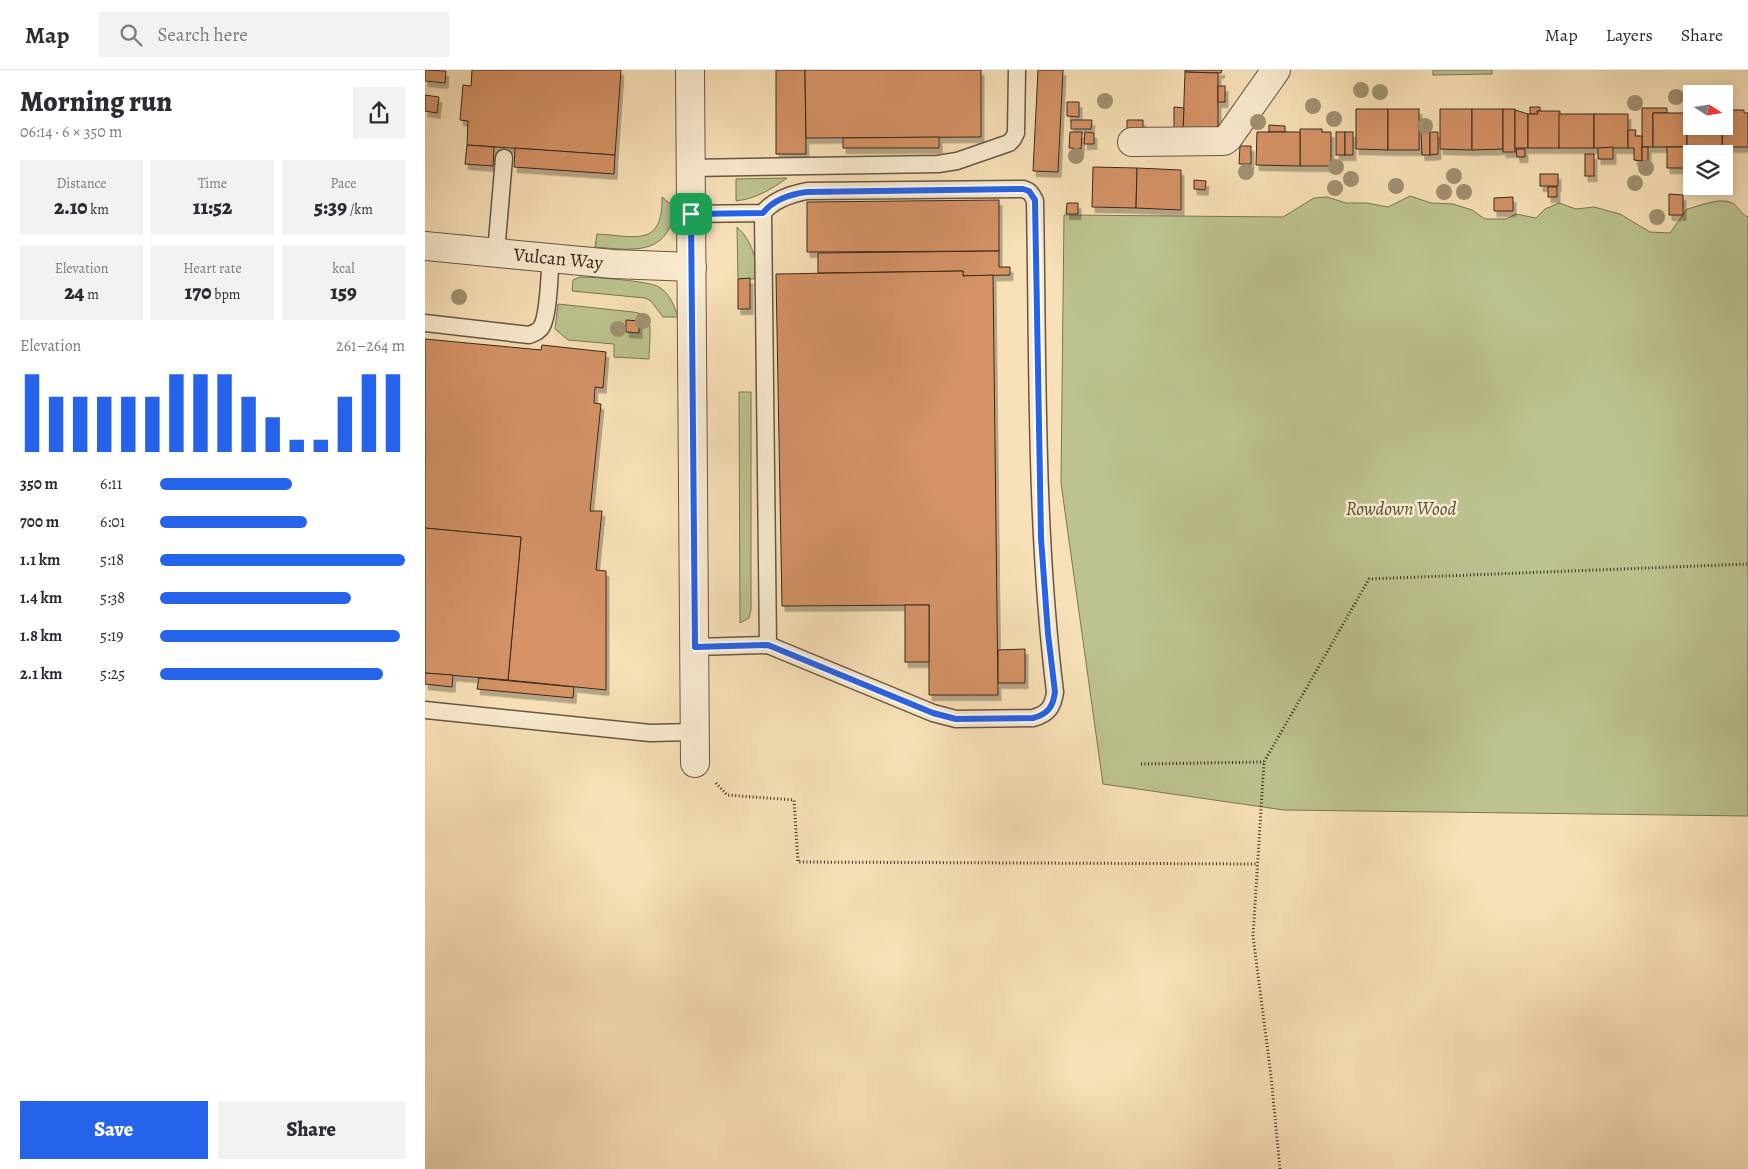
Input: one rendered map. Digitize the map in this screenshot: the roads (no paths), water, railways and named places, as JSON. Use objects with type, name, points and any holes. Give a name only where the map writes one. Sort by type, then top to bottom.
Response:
[{"type":"street","points":[[690,70],[695,763]]},
{"type":"street","points":[[1132,142],[1224,141],[1276,70]]},
{"type":"street","name":"Vulcan Way","points":[[425,246],[613,264],[692,266]]},
{"type":"lane","points":[[691,168],[938,164],[957,161],[1009,143],[1013,139],[1016,133],[1017,70]]},
{"type":"lane","points":[[496,253],[504,158]]},
{"type":"lane","points":[[695,647],[768,645],[924,710],[956,719],[1033,718],[1042,716],[1049,710],[1054,702],[1055,692],[1047,624],[1041,538],[1035,210],[1033,195],[1029,191],[1023,189],[807,192],[786,197],[767,208],[763,213],[768,645]]},
{"type":"lane","points":[[691,214],[763,213]]},
{"type":"lane","points":[[425,323],[529,335],[534,333],[543,326],[551,258]]},
{"type":"lane","points":[[425,710],[650,733],[695,732]]},
{"type":"park label","name":"Rowdown Wood","points":[[1401,509]]}]
